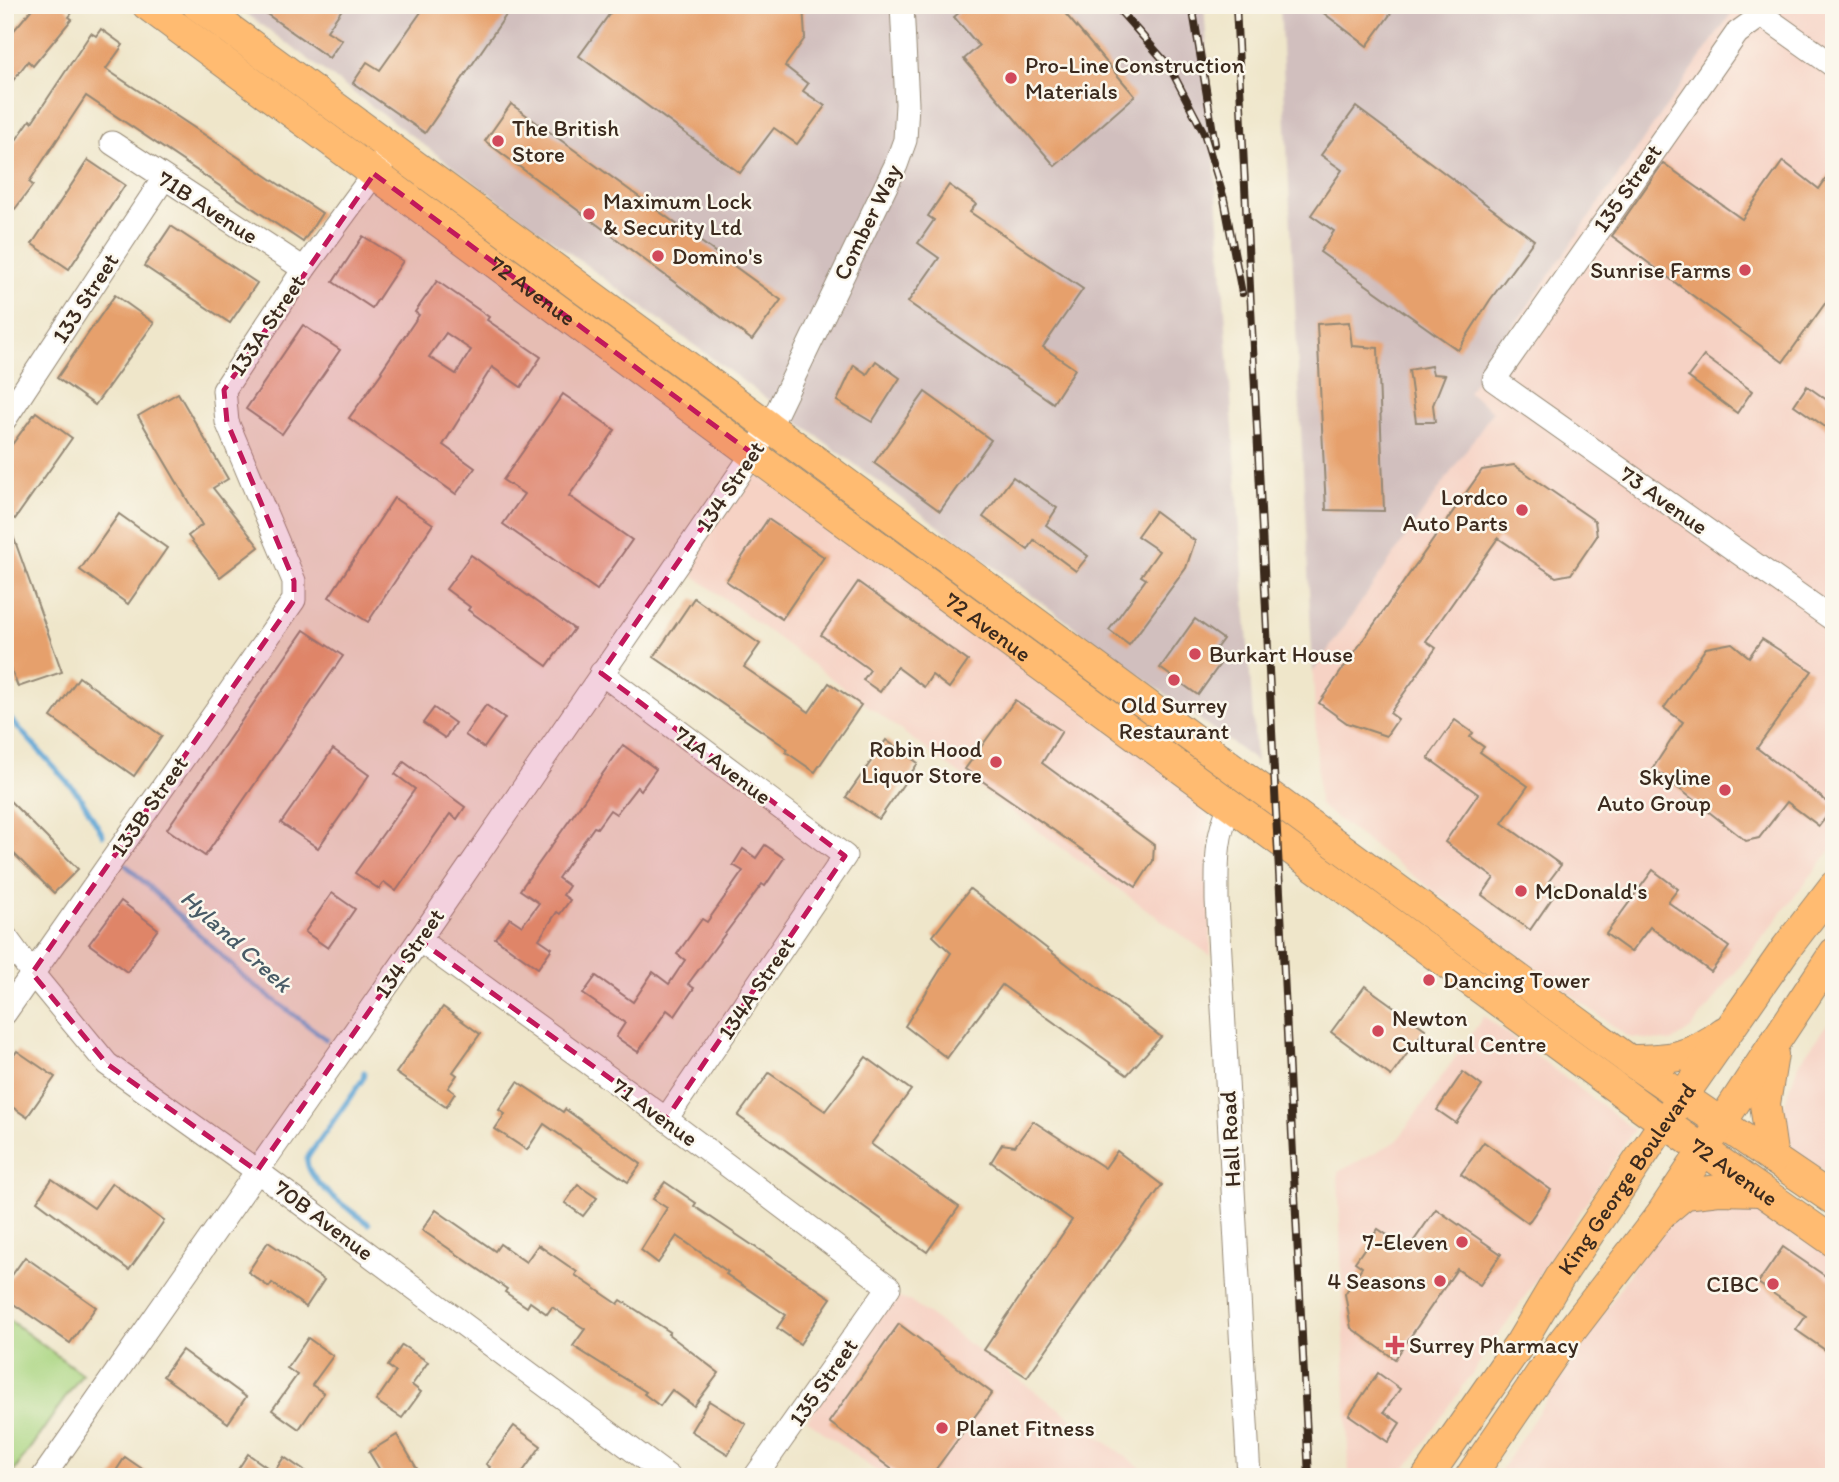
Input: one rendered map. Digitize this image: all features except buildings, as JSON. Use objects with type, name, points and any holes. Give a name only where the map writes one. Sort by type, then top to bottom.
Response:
[{"type":"main road","name":"72 Avenue","points":[[147,5],[752,454],[1702,1150],[1834,1242]]},
{"type":"main road","name":"72 Avenue","points":[[197,5],[1629,1060],[1834,1200]]},
{"type":"main road","name":"King George Boulevard","points":[[1427,1477],[1521,1342],[1559,1278],[1664,1122],[1787,947],[1834,887]]},
{"type":"main road","name":"King George Boulevard","points":[[1470,1477],[1561,1344],[1661,1214],[1834,953]]},
{"type":"main road","points":[[1629,1060],[1674,1058],[1707,1046],[1732,1026]]},
{"type":"main road","points":[[1773,1159],[1765,1104],[1775,1043]]},
{"type":"main road","points":[[1661,1214],[1685,1194],[1719,1190],[1760,1191]]},
{"type":"street","name":"Comber Way","points":[[770,426],[896,165],[905,140],[907,104],[902,5]]},
{"type":"street","points":[[1765,10],[1834,66]]},
{"type":"street","name":"135 Street","points":[[1494,380],[1737,33],[1765,10]]},
{"type":"street","name":"71B Avenue","points":[[112,143],[304,269]]},
{"type":"street","name":"133A Street","points":[[294,600],[294,581],[228,422],[223,395],[228,382],[304,269],[392,148]]},
{"type":"street","name":"133 Street","points":[[5,419],[164,178]]},
{"type":"street","name":"73 Avenue","points":[[1494,380],[1834,620]]},
{"type":"street","name":"134 Street","points":[[43,1477],[419,940],[770,426]]},
{"type":"street","name":"133B Street","points":[[5,1013],[294,600]]},
{"type":"street","name":"71A Avenue","points":[[601,673],[845,856]]},
{"type":"street","name":"Hall Road","points":[[1231,804],[1223,820],[1217,844],[1217,900],[1248,1477]]},
{"type":"street","name":"134A Street","points":[[666,1119],[845,856]]},
{"type":"street","name":"70B Avenue","points":[[5,936],[107,1064],[257,1171],[669,1477]]},
{"type":"street","name":"71 Avenue","points":[[419,940],[666,1119],[889,1287]]},
{"type":"street","name":"135 Street","points":[[755,1477],[889,1287]]},
{"type":"highlighted area","points":[[374,174],[753,454],[601,673],[845,856],[666,1119],[419,940],[257,1171],[107,1064],[32,973],[294,600],[294,581],[227,422],[224,390]]},
{"type":"shaded area","points":[[235,5],[1204,5],[1256,762],[1253,759]]},
{"type":"shaded area","points":[[1280,5],[1737,5],[1468,392],[1493,411],[1313,672]]},
{"type":"shaded area","points":[[1737,5],[1834,5],[1834,846],[1691,1029],[1671,1042],[1628,1037],[1319,805],[1313,672],[1492,411],[1467,392]]},
{"type":"shaded area","points":[[753,460],[1208,798],[1211,956],[935,756],[686,570]]},
{"type":"shaded area","points":[[1834,1014],[1834,1178],[1792,1149],[1782,1112],[1798,1065]]},
{"type":"shaded area","points":[[1484,1016],[1634,1130],[1512,1316],[1400,1477],[1349,1477],[1338,1172],[1397,1141]]},
{"type":"shaded area","points":[[1696,1207],[1758,1207],[1834,1257],[1834,1477],[1496,1477],[1658,1230]]},
{"type":"shaded area","points":[[890,1295],[911,1302],[1154,1477],[884,1477],[807,1420]]},
{"type":"green space","points":[[5,1317],[82,1374],[10,1477],[5,1477]]},
{"type":"waterway","name":"Hyland Creek","points":[[5,713],[80,796],[103,835]]},
{"type":"waterway","name":"Hyland Creek","points":[[126,865],[246,979],[326,1039]]},
{"type":"waterway","name":"Hyland Creek","points":[[364,1072],[363,1079],[307,1158],[308,1167],[321,1186],[369,1224]]},
{"type":"railway","points":[[1115,5],[1169,66],[1204,133],[1224,199],[1242,293]]},
{"type":"railway","points":[[1192,5],[1215,144]]},
{"type":"railway","points":[[1236,5],[1309,1477]]},
{"type":"place","name":"Pro-Line Construction Materials","points":[[1011,78]]},
{"type":"place","name":"The British Store","points":[[498,141]]},
{"type":"place","name":"Maximum Lock & Security Ltd","points":[[589,214]]},
{"type":"place","name":"Domino's","points":[[658,256]]},
{"type":"place","name":"Sunrise Farms","points":[[1745,270]]},
{"type":"place","name":"Lordco Auto Parts","points":[[1522,510]]},
{"type":"place","name":"Burkart House","points":[[1195,654]]},
{"type":"place","name":"Old Surrey Restaurant","points":[[1174,680]]},
{"type":"place","name":"Robin Hood Liquor Store","points":[[996,762]]},
{"type":"place","name":"Skyline Auto Group","points":[[1725,790]]},
{"type":"place","name":"McDonald's","points":[[1521,891]]},
{"type":"place","name":"Dancing Tower","points":[[1429,980]]},
{"type":"place","name":"Newton Cultural Centre","points":[[1378,1031]]},
{"type":"place","name":"7-Eleven","points":[[1462,1242]]},
{"type":"place","name":"4 Seasons","points":[[1440,1281]]},
{"type":"place","name":"CIBC","points":[[1773,1284]]},
{"type":"place","name":"Surrey Pharmacy","points":[[1395,1345]]},
{"type":"place","name":"Planet Fitness","points":[[942,1428]]}]
